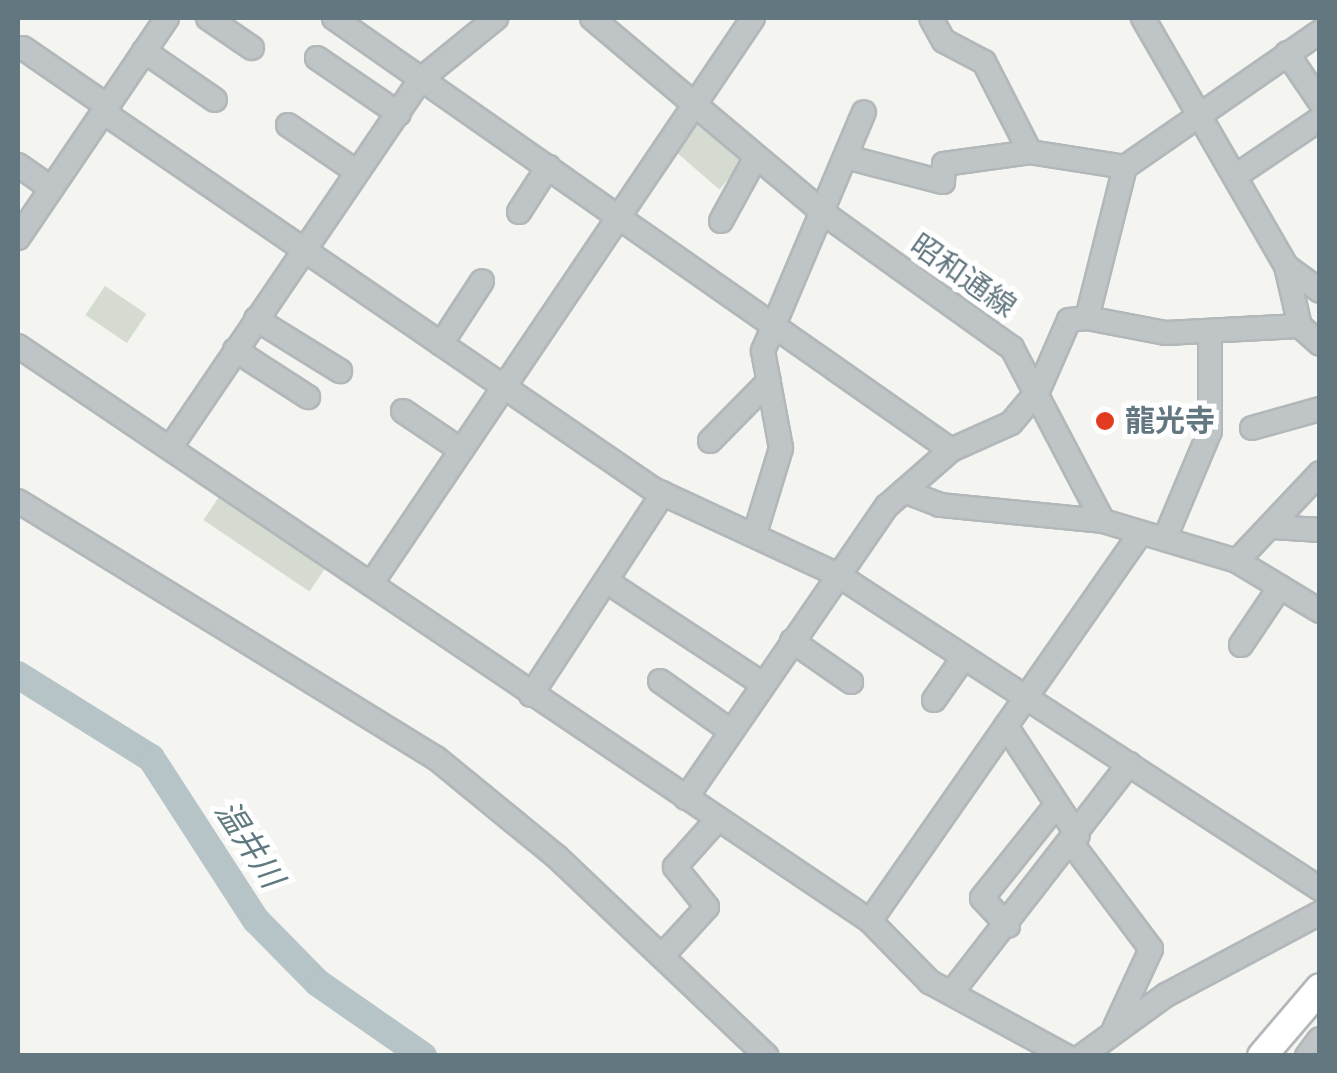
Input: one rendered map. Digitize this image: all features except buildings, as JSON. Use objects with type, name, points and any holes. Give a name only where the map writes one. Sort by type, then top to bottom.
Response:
[{"type":"main road","points":[[1262,1056],[1320,988]]},
{"type":"street","points":[[18,238],[167,18]]},
{"type":"street","points":[[208,18],[252,48]]},
{"type":"street","points":[[334,18],[548,167],[622,212],[774,325],[778,336],[951,450]]},
{"type":"street","points":[[170,448],[421,78],[496,18]]},
{"type":"street","name":"昭和通線","points":[[592,18],[826,215],[1012,348],[1103,521]]},
{"type":"street","points":[[371,584],[754,18]]},
{"type":"street","points":[[930,18],[944,41],[984,62],[1030,152]]},
{"type":"street","points":[[1143,18],[1293,268],[1320,291]]},
{"type":"street","points":[[1087,318],[1125,167],[1320,32]]},
{"type":"street","points":[[23,48],[302,250],[663,493],[756,530],[838,575],[1027,694],[1320,889]]},
{"type":"street","points":[[144,51],[216,100]]},
{"type":"street","points":[[1287,54],[1320,102]]},
{"type":"street","points":[[317,58],[399,114]]},
{"type":"street","points":[[756,530],[781,448],[764,351],[826,215],[864,112]]},
{"type":"street","points":[[1236,175],[1320,119]]},
{"type":"street","points":[[288,125],[357,172]]},
{"type":"street","points":[[846,158],[943,182],[944,164],[1030,152],[1125,167]]},
{"type":"street","points":[[721,222],[756,157]]},
{"type":"street","points":[[18,166],[51,188]]},
{"type":"street","points":[[519,212],[548,167]]},
{"type":"street","points":[[1293,268],[1320,258]]},
{"type":"street","points":[[1293,268],[1300,326],[1320,344]]},
{"type":"street","points":[[441,344],[482,281]]},
{"type":"street","points":[[686,798],[838,575],[904,491],[951,450],[996,433],[1038,391],[1069,320],[1087,318],[1210,332],[1300,326]]},
{"type":"street","points":[[256,319],[340,372]]},
{"type":"street","points":[[1165,538],[1210,431],[1210,332]]},
{"type":"street","points":[[18,346],[532,696],[870,920],[952,992],[1066,1056]]},
{"type":"street","points":[[236,350],[308,397]]},
{"type":"street","points":[[710,441],[769,381]]},
{"type":"street","points":[[1252,428],[1320,408]]},
{"type":"street","points":[[403,411],[461,450]]},
{"type":"street","points":[[1237,561],[1320,473]]},
{"type":"street","points":[[904,491],[955,507],[1103,521],[1165,538],[1237,561],[1320,611]]},
{"type":"street","points":[[532,696],[663,493]]},
{"type":"street","points":[[18,502],[436,758],[663,955],[767,1056]]},
{"type":"street","points":[[1273,526],[1320,530]]},
{"type":"street","points":[[870,920],[1142,532]]},
{"type":"street","points":[[606,581],[763,684]]},
{"type":"street","points":[[1240,645],[1280,587]]},
{"type":"street","points":[[792,641],[851,682]]},
{"type":"street","points":[[934,700],[964,657]]},
{"type":"street","points":[[660,681],[732,731]]},
{"type":"street","points":[[1006,726],[1054,808],[1150,949],[1114,1029]]},
{"type":"street","points":[[952,992],[1076,841],[1129,764]]},
{"type":"street","points":[[1008,926],[982,898],[1054,808]]},
{"type":"street","points":[[663,955],[706,907],[675,868],[717,820]]},
{"type":"street","points":[[1082,1056],[1114,1029],[1320,914]]},
{"type":"street","points":[[1306,1056],[1320,1039]]},
{"type":"shaded area","points":[[698,118],[746,159],[719,190],[672,148]]},
{"type":"shaded area","points":[[105,286],[146,314],[127,343],[85,315]]},
{"type":"shaded area","points":[[223,491],[329,563],[310,592],[203,520]]},
{"type":"waterway","name":"温井川","points":[[18,675],[151,758],[256,920],[318,983],[423,1056]]},
{"type":"place","name":"龍光寺","points":[[1105,421]]}]
